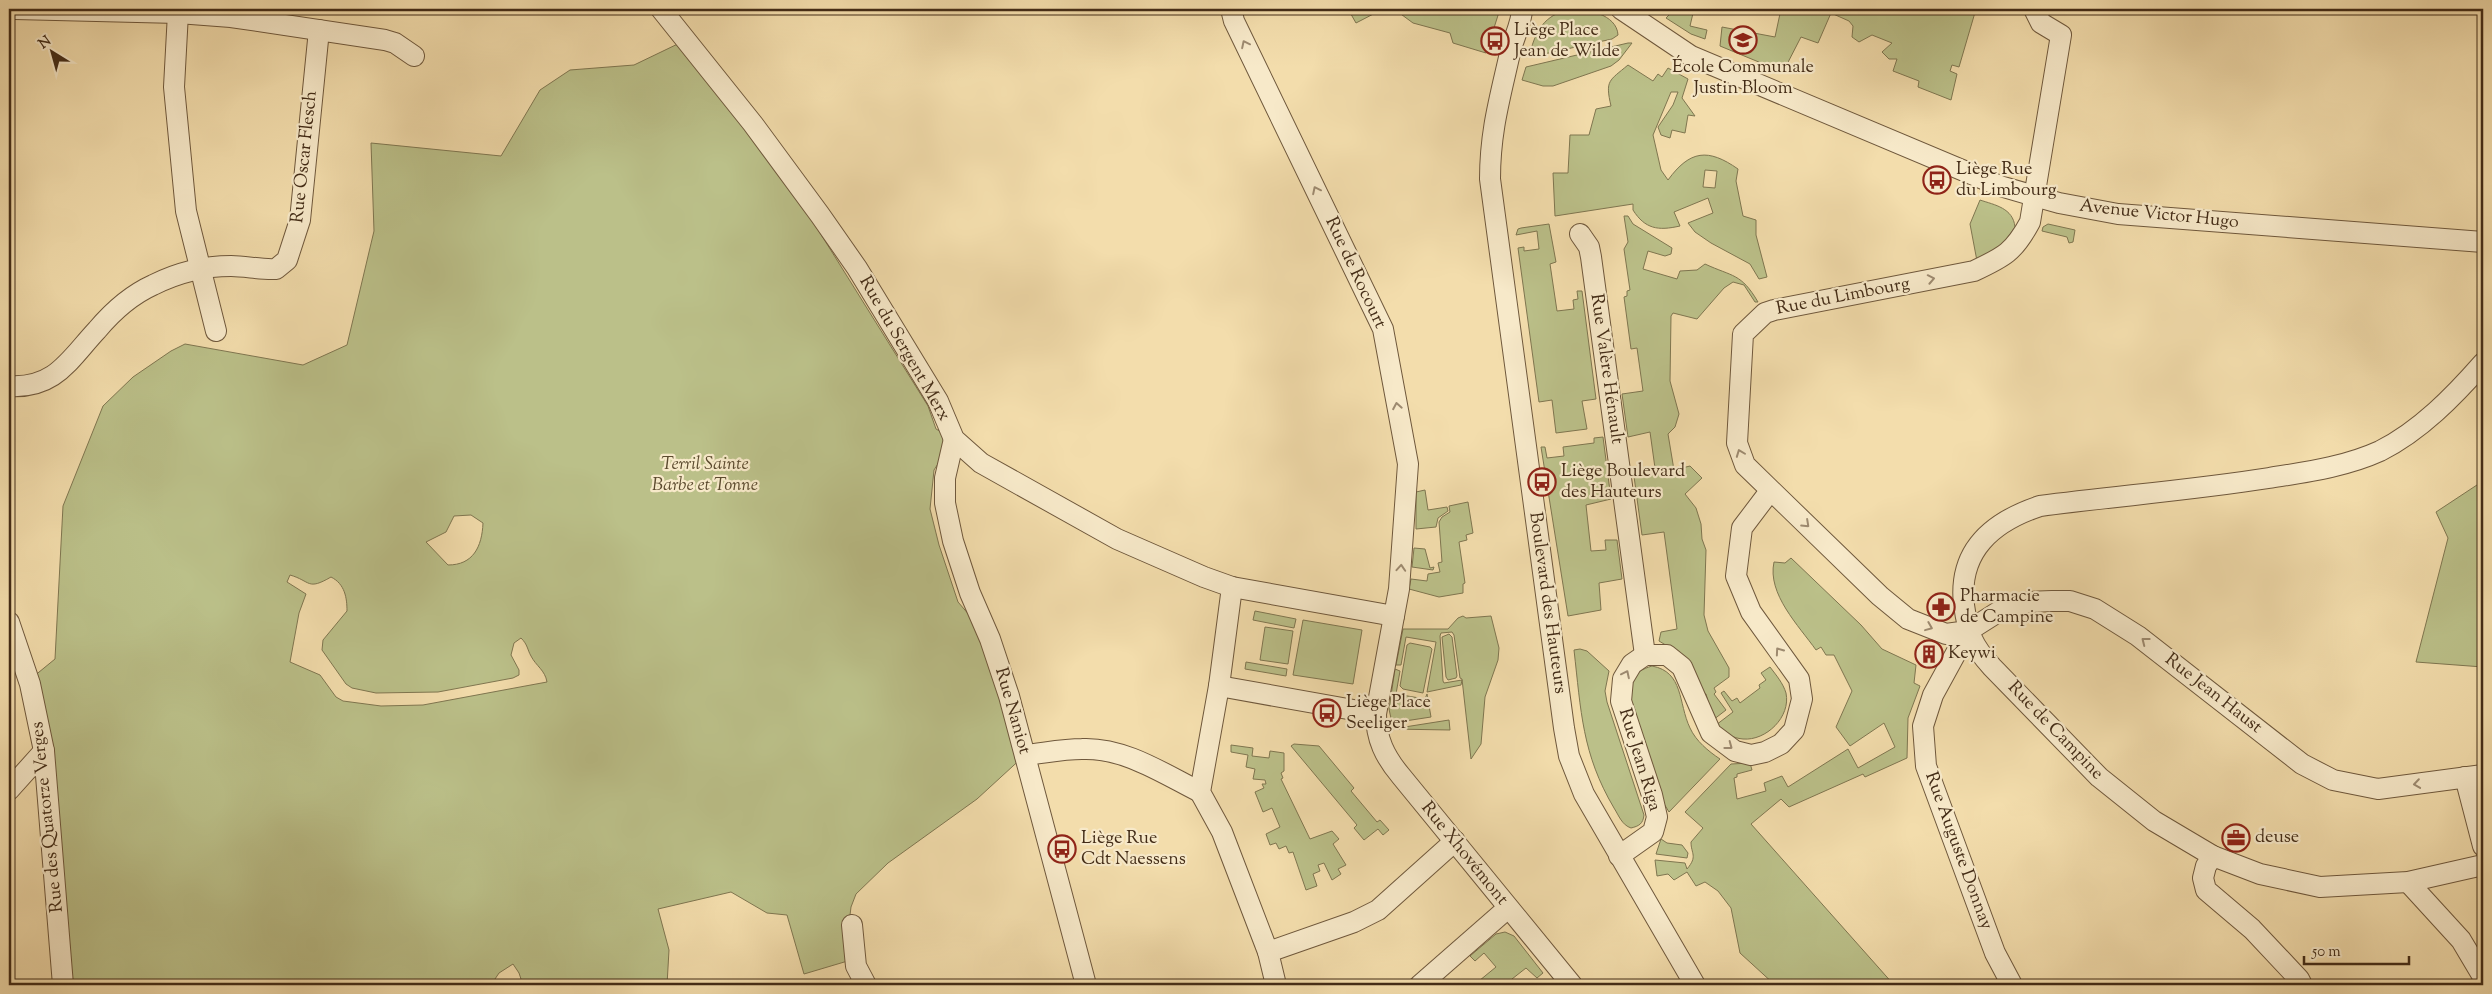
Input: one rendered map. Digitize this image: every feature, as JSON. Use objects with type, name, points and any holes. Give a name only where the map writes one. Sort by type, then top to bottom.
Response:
[{"type":"street","points":[[15,9],[178,13],[231,17],[385,40],[395,43],[414,56]]},
{"type":"street","name":"Rue du Sergent Merx","points":[[661,9],[753,124],[857,268],[938,401],[954,439],[981,463],[1117,540],[1232,587],[1394,616]]},
{"type":"street","name":"Rue de Rocourt","points":[[1231,9],[1234,21],[1384,329],[1408,464],[1399,589],[1376,714]]},
{"type":"street","name":"Rue du Limbourg","points":[[1968,631],[1946,634],[1908,619],[1880,596],[1745,465],[1736,443],[1743,334],[1765,313],[1774,310],[1974,271],[2004,257],[2020,240],[2030,222],[2061,35],[2041,23],[2034,9]]},
{"type":"street","name":"Boulevard des Hauteurs","points":[[1527,11],[1510,52],[1496,110],[1490,162],[1492,197],[1569,756],[1584,794],[1695,985]]},
{"type":"street","name":"Avenue Victor Hugo","points":[[1629,12],[1655,33],[1691,56],[2000,186],[2033,197],[2118,214],[2483,242]]},
{"type":"street","points":[[178,13],[174,87],[186,211],[216,332]]},
{"type":"street","name":"Rue Oscar Flesch","points":[[9,386],[32,385],[52,377],[67,364],[105,320],[129,299],[166,279],[200,268],[231,266],[276,268],[287,260],[300,220],[319,30]]},
{"type":"street","name":"Rue Valère Hénault","points":[[1580,234],[1589,247],[1591,257],[1645,655]]},
{"type":"street","name":"Rue de Campine","points":[[2483,363],[2455,394],[2414,429],[2380,451],[2325,469],[2228,485],[2040,506],[2020,512],[2002,522],[1987,535],[1970,560],[1962,588],[1968,631],[1980,654],[2099,777],[2154,821],[2213,856],[2260,874],[2320,887],[2408,882],[2483,865]]},
{"type":"street","name":"Rue Naniot","points":[[954,439],[945,478],[945,504],[970,593],[993,647],[1025,755],[1086,985]]},
{"type":"street","points":[[1645,655],[1667,655],[1682,667],[1711,733],[1735,751],[1751,754],[1766,752],[1781,744],[1794,730],[1800,714],[1802,699],[1799,679],[1751,612],[1736,576],[1742,528],[1770,490]]},
{"type":"street","points":[[1200,792],[1219,686],[1232,587]]},
{"type":"street","name":"Rue Jean Haust","points":[[1968,631],[1998,612],[2029,602],[2070,601],[2095,609],[2130,630],[2302,764],[2333,780],[2378,789],[2474,776],[2483,846]]},
{"type":"street","name":"Rue des Quatorze Verges","points":[[9,622],[32,692],[44,751],[63,985]]},
{"type":"street","name":"Rue Auguste Donnay","points":[[1968,631],[1934,695],[1924,726],[1926,766],[1994,953],[2012,985]]},
{"type":"street","name":"Rue Jean Riga","points":[[1619,856],[1653,832],[1657,817],[1652,795],[1621,701],[1623,679],[1632,664],[1645,655]]},
{"type":"street","points":[[1219,686],[1376,714]]},
{"type":"street","name":"Rue Xhovémont","points":[[1376,714],[1379,740],[1390,763],[1572,985]]},
{"type":"street","points":[[1025,755],[1084,748],[1110,752],[1142,762],[1200,792],[1222,832],[1268,952],[1276,985]]},
{"type":"street","points":[[9,790],[44,751]]},
{"type":"street","points":[[1268,952],[1354,922],[1378,910],[1455,841]]},
{"type":"street","points":[[2213,856],[2206,866],[2203,878],[2206,890],[2252,929],[2299,979],[2302,985]]},
{"type":"street","points":[[2408,882],[2461,940],[2483,976]]},
{"type":"street","points":[[1420,985],[1508,908]]},
{"type":"street","points":[[852,925],[856,966],[866,985]]},
{"type":"green space","points":[[1348,9],[1383,9],[1356,23]]},
{"type":"green space","points":[[1394,9],[1500,9],[1486,53],[1453,43],[1450,33],[1413,23]]},
{"type":"green space","points":[[1569,9],[1591,11],[1606,17],[1616,28],[1618,35],[1612,39],[1535,56],[1530,53],[1535,37],[1542,25],[1553,16]]},
{"type":"green space","points":[[1675,9],[1694,9],[1690,26],[1707,30],[1705,39],[1691,34],[1666,18]]},
{"type":"green space","points":[[1781,9],[1976,9],[1959,67],[1952,65],[1950,71],[1957,74],[1951,100],[1918,87],[1919,81],[1893,71],[1897,59],[1889,59],[1882,52],[1892,43],[1872,35],[1859,42],[1852,37],[1853,26],[1849,21],[1831,13],[1818,43],[1801,37],[1783,72],[1720,46],[1722,27],[1775,37]]},
{"type":"green space","name":"Terril Sainte Barbe et Tonne","points":[[686,40],[745,130],[812,220],[928,406],[936,429],[954,439],[934,470],[930,509],[939,545],[958,602],[990,639],[1025,755],[977,799],[888,863],[856,894],[851,907],[849,923],[851,960],[804,974],[787,915],[767,913],[731,892],[658,909],[669,950],[667,985],[523,985],[519,973],[513,964],[499,973],[491,985],[63,985],[33,677],[55,659],[63,506],[103,406],[133,377],[171,351],[185,344],[303,365],[347,345],[374,231],[371,143],[501,156],[540,90],[570,70],[634,65]],"holes":[[[471,515],[483,523],[481,540],[478,547],[470,558],[464,562],[448,565],[426,542],[446,532],[454,516]],[[290,575],[309,584],[331,577],[342,587],[346,596],[347,611],[323,640],[322,650],[346,684],[352,688],[376,693],[438,692],[513,678],[519,675],[519,670],[511,655],[514,643],[521,638],[547,682],[423,705],[381,706],[343,701],[336,697],[320,675],[290,662],[299,613],[306,594],[287,582]]]},
{"type":"green space","points":[[1632,43],[1619,60],[1611,66],[1553,86],[1543,86],[1522,80],[1526,67]]},
{"type":"green space","points":[[1628,65],[1653,81],[1658,74],[1662,77],[1668,68],[1688,79],[1682,98],[1695,116],[1688,115],[1685,133],[1672,130],[1670,138],[1661,135],[1658,127],[1673,105],[1678,92],[1671,92],[1653,135],[1661,170],[1668,180],[1684,163],[1700,155],[1718,158],[1738,169],[1736,181],[1743,216],[1756,220],[1756,235],[1767,277],[1759,279],[1750,264],[1711,243],[1695,232],[1688,223],[1713,213],[1708,198],[1674,212],[1680,226],[1672,228],[1659,228],[1647,225],[1633,210],[1633,204],[1555,216],[1553,173],[1568,173],[1570,135],[1589,135],[1596,109],[1611,106],[1608,91],[1610,82]],"holes":[[[1705,170],[1717,171],[1715,188],[1703,187]]]},
{"type":"green space","points":[[1980,200],[2007,211],[2014,221],[2015,227],[2004,243],[1977,261],[1970,224]]},
{"type":"green space","points":[[1624,216],[1628,216],[1633,224],[1672,248],[1671,254],[1665,256],[1648,251],[1643,269],[1677,279],[1680,271],[1697,270],[1705,264],[1736,277],[1746,286],[1758,302],[1755,302],[1744,285],[1733,282],[1724,288],[1697,319],[1673,313],[1671,316],[1670,381],[1679,414],[1675,427],[1668,434],[1674,470],[1690,466],[1702,478],[1685,494],[1696,508],[1706,550],[1704,615],[1708,631],[1729,668],[1729,677],[1714,688],[1716,692],[1714,694],[1726,710],[1713,720],[1706,694],[1700,691],[1669,647],[1659,641],[1661,632],[1677,629],[1664,532],[1642,535],[1633,469],[1655,468],[1650,432],[1628,437],[1622,394],[1643,391],[1637,348],[1631,349],[1624,297],[1627,296],[1627,291],[1630,290],[1624,249],[1628,242]]},
{"type":"green space","points":[[1549,224],[1556,262],[1550,264],[1557,311],[1574,309],[1573,300],[1578,299],[1577,291],[1582,291],[1596,399],[1582,401],[1587,429],[1556,433],[1552,400],[1539,402],[1518,248],[1524,247],[1524,251],[1539,249],[1537,231],[1516,235],[1518,229],[1521,228]]},
{"type":"green space","points":[[2048,224],[2075,230],[2073,242],[2069,243],[2067,237],[2042,231],[2043,227]]},
{"type":"green space","points":[[1603,437],[1611,499],[1586,505],[1591,551],[1606,550],[1605,540],[1617,540],[1622,579],[1599,583],[1601,610],[1568,616],[1541,447],[1545,447],[1547,458],[1564,456],[1563,447],[1594,443],[1594,438]]},
{"type":"green space","points":[[2483,481],[2483,667],[2416,662],[2448,538],[2436,512]]},
{"type":"green space","points":[[1425,490],[1428,510],[1447,507],[1448,511],[1438,518],[1436,527],[1416,529],[1416,492]]},
{"type":"green space","points":[[1468,502],[1473,533],[1466,535],[1467,540],[1459,542],[1465,583],[1463,584],[1463,593],[1439,597],[1409,589],[1411,579],[1427,581],[1428,574],[1440,572],[1438,563],[1442,562],[1439,522],[1442,517],[1450,512],[1449,506]]},
{"type":"green space","points":[[1414,548],[1425,549],[1430,568],[1434,567],[1433,570],[1412,567]]},
{"type":"green space","points":[[1791,558],[1861,625],[1882,649],[1916,665],[1914,683],[1920,686],[1908,718],[1907,758],[1865,777],[1863,774],[1789,807],[1781,799],[1751,824],[1894,985],[1775,985],[1740,953],[1731,908],[1718,891],[1705,882],[1696,886],[1687,872],[1674,880],[1668,874],[1657,876],[1655,860],[1685,863],[1687,869],[1690,865],[1693,858],[1691,842],[1703,828],[1685,812],[1731,764],[1750,763],[1752,770],[1737,774],[1737,777],[1734,778],[1737,799],[1766,791],[1764,783],[1782,776],[1788,787],[1848,749],[1858,768],[1895,747],[1884,723],[1850,746],[1836,727],[1852,691],[1834,655],[1826,655],[1821,647],[1816,650],[1793,620],[1780,598],[1773,574],[1774,562],[1785,563]]},
{"type":"green space","points":[[1255,611],[1296,619],[1294,628],[1253,620]]},
{"type":"green space","points":[[1463,616],[1466,618],[1491,616],[1499,648],[1498,660],[1485,697],[1481,744],[1471,759],[1462,679],[1460,678],[1452,632],[1441,633],[1440,636],[1443,681],[1444,683],[1462,680],[1461,685],[1427,692],[1436,642],[1406,637],[1401,665],[1396,665],[1403,629],[1448,629],[1458,618]]},
{"type":"green space","points":[[1303,620],[1362,630],[1353,684],[1293,675]]},
{"type":"green space","points":[[1265,627],[1293,631],[1288,664],[1260,660]]},
{"type":"green space","points":[[1449,634],[1452,637],[1457,676],[1448,680],[1446,677],[1442,637]]},
{"type":"green space","points":[[1410,643],[1432,649],[1423,693],[1403,689],[1400,686],[1407,645]]},
{"type":"green space","points":[[1574,650],[1587,651],[1609,671],[1605,691],[1607,702],[1644,815],[1642,823],[1631,828],[1619,817],[1603,788],[1589,750],[1581,713]]},
{"type":"green space","points":[[1246,662],[1287,669],[1286,676],[1245,669]]},
{"type":"green space","points":[[1652,666],[1662,669],[1670,675],[1679,690],[1690,728],[1703,745],[1720,759],[1669,812],[1660,797],[1630,701],[1630,688],[1633,678],[1640,671]]},
{"type":"green space","points":[[1770,667],[1781,682],[1786,693],[1787,702],[1781,719],[1768,732],[1752,739],[1743,739],[1725,733],[1716,725],[1733,712],[1721,693],[1724,691],[1732,701],[1737,698],[1740,703],[1760,688],[1759,685],[1766,680],[1761,673]]},
{"type":"green space","points":[[1395,669],[1400,671],[1396,694],[1425,699],[1427,694],[1431,717],[1392,723],[1389,709]]},
{"type":"green space","points":[[1449,720],[1450,730],[1392,729]]},
{"type":"green space","points":[[1294,744],[1319,746],[1354,788],[1351,791],[1377,822],[1380,820],[1389,830],[1383,835],[1378,829],[1364,840],[1354,828],[1357,825],[1291,746]]},
{"type":"green space","points":[[1231,745],[1253,748],[1252,756],[1269,758],[1270,751],[1284,753],[1284,771],[1281,773],[1283,778],[1281,779],[1310,839],[1332,831],[1339,839],[1333,844],[1346,865],[1338,869],[1341,874],[1332,880],[1324,863],[1318,865],[1320,871],[1313,874],[1317,886],[1306,890],[1293,852],[1289,853],[1286,846],[1279,849],[1276,843],[1270,845],[1266,834],[1280,827],[1272,808],[1263,812],[1255,792],[1264,788],[1262,784],[1266,784],[1265,780],[1253,779],[1255,769],[1246,767],[1248,755],[1231,752]]},
{"type":"green space","points":[[1661,839],[1667,843],[1682,845],[1688,853],[1687,858],[1656,854]]},
{"type":"green space","points":[[1505,932],[1514,936],[1543,973],[1537,978],[1526,968],[1512,979],[1517,985],[1474,985],[1496,967],[1484,953],[1475,961],[1470,956],[1496,934]]},
{"type":"place","name":"École Communale Justin Bloom","points":[[1743,40]]},
{"type":"place","name":"Liège Place Jean de Wilde","points":[[1495,41]]},
{"type":"place","name":"Liège Rue du Limbourg","points":[[1937,180]]},
{"type":"place","name":"Liège Boulevard des Hauteurs","points":[[1542,482]]},
{"type":"place","name":"Pharmacie de Campine","points":[[1941,607]]},
{"type":"place","name":"Keywi","points":[[1929,654]]},
{"type":"place","name":"Liège Place Seeliger","points":[[1327,713]]},
{"type":"place","name":"deuse","points":[[2236,838]]},
{"type":"place","name":"Liège Rue Cdt Naessens","points":[[1062,849]]}]
